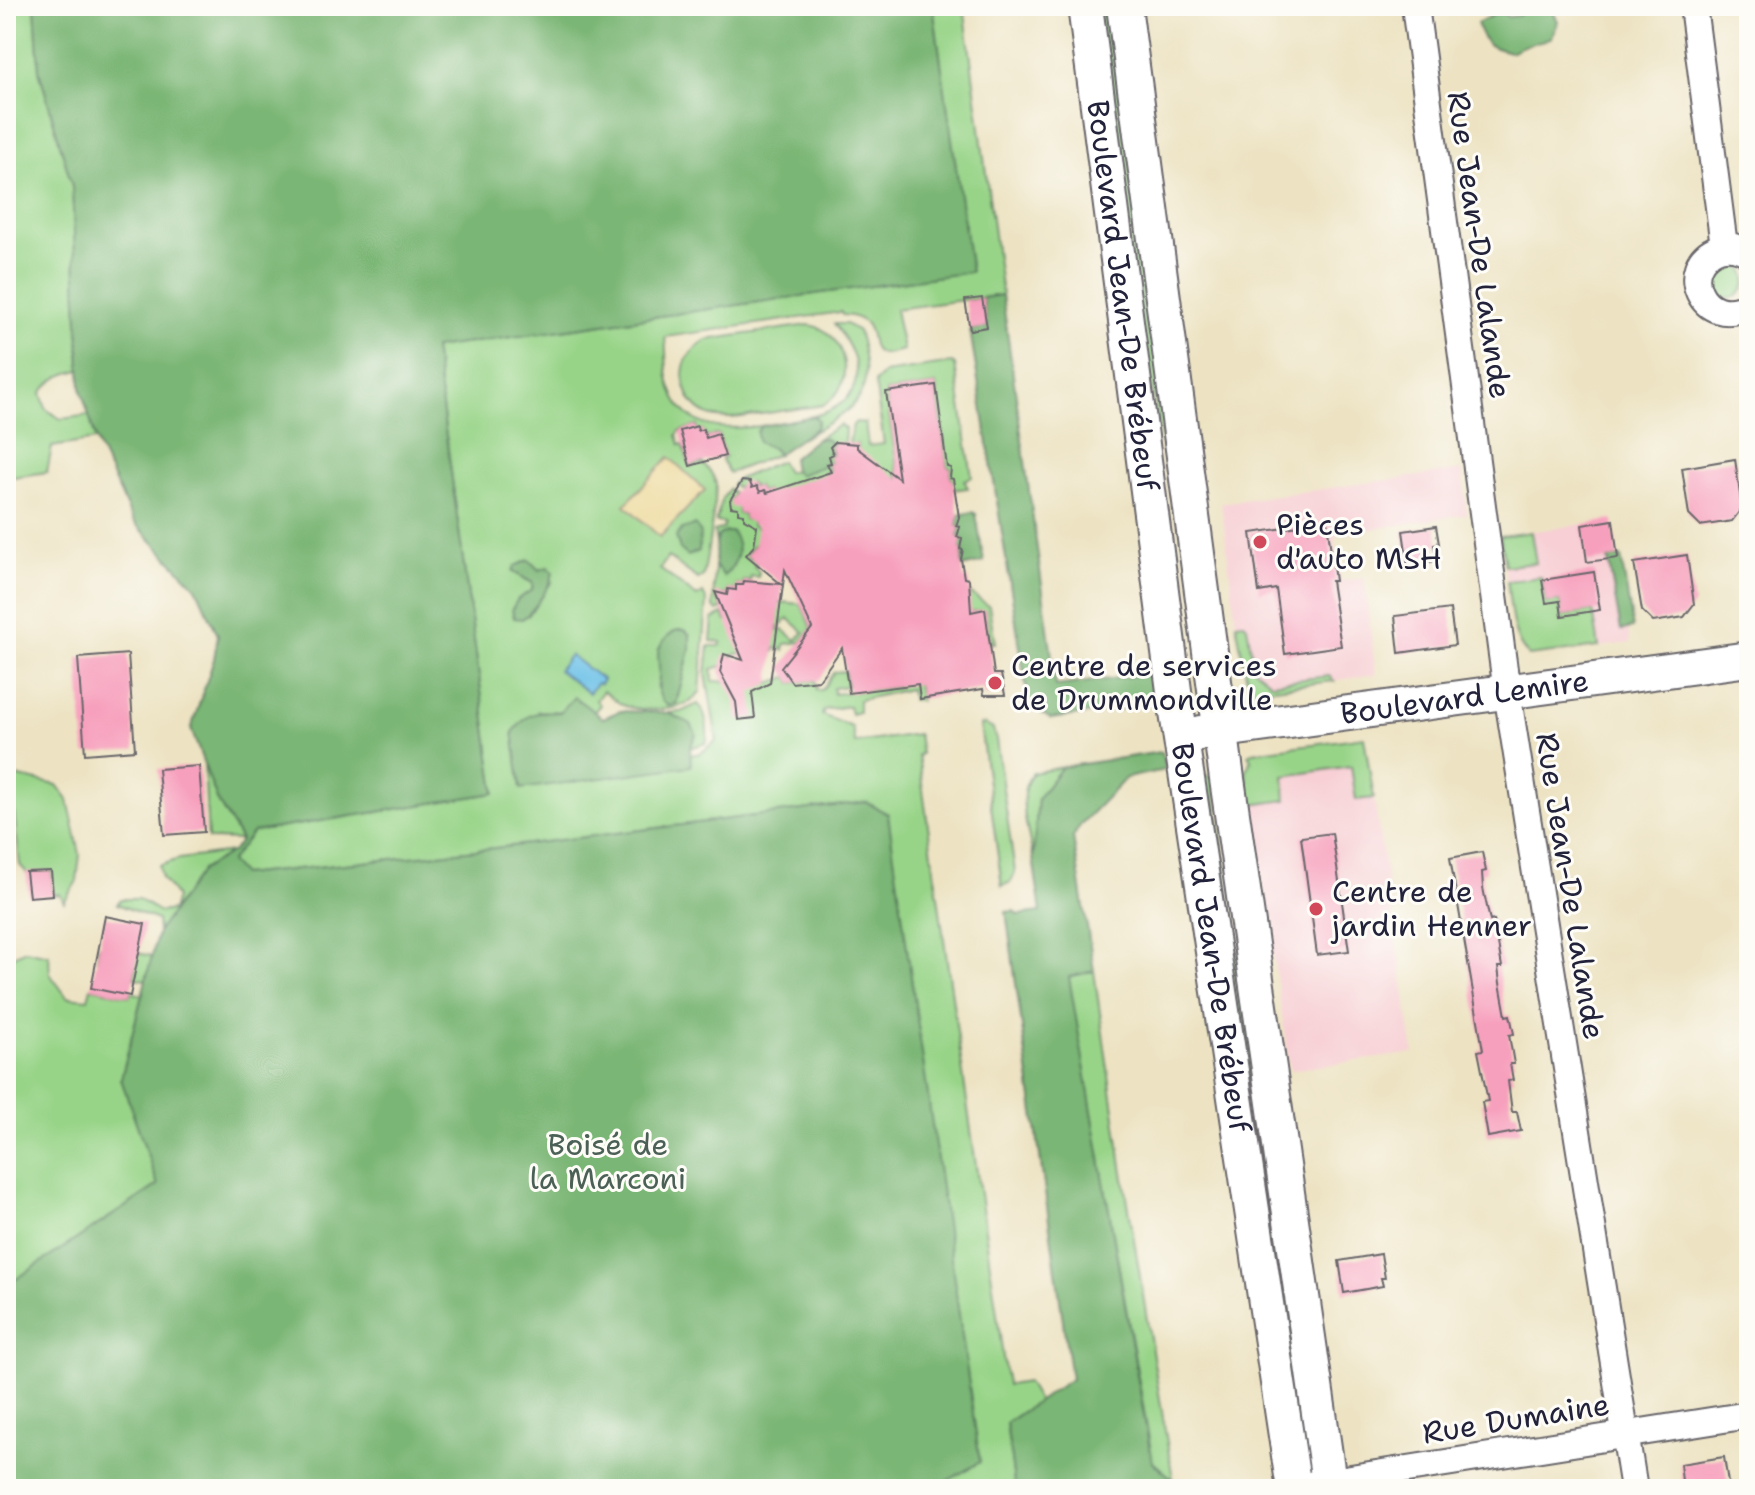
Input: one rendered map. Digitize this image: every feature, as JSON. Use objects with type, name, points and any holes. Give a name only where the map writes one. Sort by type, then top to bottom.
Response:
[{"type":"main road","name":"Boulevard Jean-De Brébeuf","points":[[1085,6],[1181,736],[1294,1488]]},
{"type":"main road","name":"Boulevard Jean-De Brébeuf","points":[[1124,6],[1221,730],[1330,1485]]},
{"type":"main road","name":"Boulevard Lemire","points":[[1181,736],[1749,659]]},
{"type":"street","name":"Rue Jean-De Lalande","points":[[1415,6],[1507,692],[1634,1489]]},
{"type":"street","points":[[1693,6],[1737,250],[1704,257],[1696,277],[1701,297],[1718,310],[1728,312],[1749,305]]},
{"type":"street","name":"Rue Dumaine","points":[[1294,1488],[1330,1485],[1749,1415]]},
{"type":"shaded area","points":[[1462,470],[1467,514],[1335,535],[1340,581],[1364,578],[1376,675],[1249,691],[1236,623],[1221,503]]},
{"type":"shaded area","points":[[1613,520],[1630,643],[1529,656],[1522,650],[1514,631],[1500,536]]},
{"type":"shaded area","points":[[1364,737],[1414,1053],[1290,1070],[1246,771],[1252,759],[1249,755],[1257,750]]},
{"type":"green space","points":[[6,6],[35,6],[39,70],[72,186],[80,370],[58,378],[41,393],[46,409],[61,419],[89,415],[96,440],[52,447],[47,472],[6,478]]},
{"type":"green space","name":"Boisé de la Marconi","points":[[35,6],[933,6],[971,272],[434,348],[495,793],[253,832],[230,862],[242,875],[504,847],[866,802],[888,814],[980,1462],[933,1489],[6,1489],[6,1286],[158,1185],[121,1079],[158,932],[202,870],[232,852],[241,840],[218,802],[191,729],[214,659],[218,635],[196,587],[133,521],[98,446],[81,389],[72,186],[39,70]]},
{"type":"green space","points":[[933,6],[964,6],[1002,295],[895,309],[903,350],[886,354],[874,348],[869,328],[864,322],[841,312],[665,337],[669,382],[683,410],[704,424],[717,427],[761,426],[757,432],[778,454],[729,473],[721,459],[725,457],[718,434],[706,438],[697,426],[680,431],[677,435],[690,466],[702,463],[716,485],[703,576],[698,579],[668,557],[660,569],[697,597],[703,593],[707,601],[700,692],[685,704],[666,709],[625,706],[603,691],[596,700],[600,705],[594,712],[537,711],[691,766],[690,755],[701,753],[717,740],[706,674],[709,646],[720,646],[722,642],[711,641],[713,619],[723,614],[726,621],[775,609],[781,602],[801,604],[812,628],[801,642],[785,644],[784,650],[775,648],[774,652],[735,654],[722,666],[712,669],[713,681],[770,683],[788,677],[792,683],[815,680],[817,690],[822,690],[834,672],[845,671],[847,686],[833,688],[834,694],[897,687],[898,683],[917,679],[920,701],[912,701],[910,689],[859,700],[859,712],[851,714],[849,706],[824,710],[822,715],[852,727],[855,743],[918,734],[921,754],[918,755],[1007,1385],[1027,1382],[1038,1401],[1006,1423],[1015,1489],[933,1489],[980,1462],[866,802],[504,847],[241,875],[229,862],[253,832],[495,793],[434,348],[970,272]],"holes":[[[524,579],[552,582],[529,615],[515,618],[512,609],[518,599],[532,590],[533,583]],[[788,618],[804,632],[796,640],[784,630],[775,631]],[[690,635],[690,650],[676,704],[657,689],[660,672],[658,650]]]},
{"type":"green space","points":[[1097,6],[1110,6],[1172,470],[1168,471],[1143,343]]},
{"type":"green space","points":[[1522,6],[1550,6],[1558,21],[1552,37],[1511,52],[1488,44],[1477,23],[1495,14],[1503,13],[1508,17],[1519,15]]},
{"type":"green space","points":[[1728,262],[1740,268],[1746,280],[1740,292],[1728,298],[1716,292],[1710,280],[1716,268]]},
{"type":"green space","points":[[1002,295],[1056,686],[1150,674],[1155,704],[1051,719],[1032,707],[1028,698],[970,330],[987,327],[982,298]]},
{"type":"green space","points":[[834,324],[846,324],[858,331],[866,372],[863,387],[858,399],[848,409],[801,439],[816,428],[818,420],[814,416],[844,401],[856,379],[852,352]]},
{"type":"green space","points":[[808,325],[821,329],[839,347],[844,373],[834,397],[823,405],[728,418],[716,417],[696,407],[689,396],[683,374],[692,352],[706,340]]},
{"type":"green space","points":[[955,365],[972,477],[964,480],[968,488],[951,490],[953,479],[950,478],[951,468],[947,467],[936,385],[886,392],[902,504],[857,444],[849,444],[853,425],[856,422],[865,423],[868,446],[884,444],[875,382],[884,373]]},
{"type":"green space","points":[[814,416],[818,420],[816,428],[778,454],[758,442],[757,432],[761,426]]},
{"type":"green space","points":[[840,425],[845,429],[844,443],[834,445],[824,438],[815,440]]},
{"type":"green space","points":[[824,438],[834,445],[831,447],[831,463],[799,475],[794,470],[792,459],[815,440]]},
{"type":"green space","points":[[780,461],[787,472],[794,470],[800,474],[827,464],[830,470],[825,473],[827,479],[768,497],[765,490],[760,492],[750,482],[738,488],[732,485],[736,480]]},
{"type":"green space","points":[[729,489],[734,494],[730,500],[738,508],[738,513],[744,514],[744,519],[764,532],[746,555],[757,564],[754,566],[759,572],[758,577],[751,576],[750,581],[737,585],[736,590],[728,590],[727,595],[721,594],[718,600],[722,609],[717,611],[713,606],[715,566],[724,576],[732,532],[719,535],[716,543],[714,531],[723,529],[724,523],[716,522],[722,499]]},
{"type":"green space","points":[[976,514],[984,562],[962,567],[963,550],[959,549],[962,538],[957,537],[960,527],[956,526],[959,518],[955,516]]},
{"type":"green space","points":[[695,525],[700,532],[699,551],[688,556],[680,549],[676,537],[682,529]]},
{"type":"green space","points":[[732,532],[738,550],[733,566],[724,576],[715,566],[716,543],[719,535]]},
{"type":"green space","points":[[1531,532],[1536,563],[1505,566],[1500,536]]},
{"type":"green space","points":[[1621,557],[1633,628],[1621,630],[1608,559]]},
{"type":"green space","points":[[529,560],[539,570],[548,567],[553,572],[552,577],[531,611],[522,619],[514,618],[512,609],[518,599],[532,590],[533,583],[513,572],[515,566]]},
{"type":"green space","points":[[1541,577],[1546,603],[1560,601],[1562,616],[1593,611],[1599,647],[1529,656],[1523,649],[1512,621],[1507,581]]},
{"type":"green space","points":[[968,592],[989,606],[995,643],[990,643],[985,610],[968,612]]},
{"type":"green space","points":[[1243,622],[1247,626],[1254,669],[1271,683],[1329,676],[1334,681],[1249,691],[1236,623]]},
{"type":"green space","points":[[677,630],[685,630],[690,635],[690,649],[676,704],[668,706],[659,694],[658,651],[664,640]]},
{"type":"green space","points":[[574,697],[603,718],[620,711],[668,713],[691,724],[696,734],[690,748],[691,766],[521,789],[513,732],[533,714],[560,712]]},
{"type":"green space","points":[[698,704],[705,717],[707,739],[706,743],[690,748],[696,734],[691,725],[668,713],[681,712]]},
{"type":"green space","points":[[980,725],[993,729],[996,740],[1015,872],[1011,882],[1002,886]]},
{"type":"green space","points":[[1364,737],[1374,798],[1356,800],[1351,766],[1284,776],[1286,800],[1251,805],[1246,771],[1252,759],[1249,755],[1253,752]]},
{"type":"green space","points":[[1162,752],[1165,770],[1126,778],[1081,824],[1073,837],[1094,971],[1069,977],[1152,1462],[1173,1479],[1175,1489],[1015,1489],[1006,1423],[1071,1379],[1006,912],[1015,911],[1019,915],[1041,912],[1033,858],[1038,798],[1062,767]]},
{"type":"green space","points":[[204,763],[218,802],[241,840],[208,839]]},
{"type":"green space","points":[[1062,767],[1038,798],[1033,858],[1024,814],[1027,781],[1033,773]]},
{"type":"green space","points":[[10,775],[57,785],[68,800],[80,854],[77,881],[64,902],[60,894],[53,895],[51,871],[27,873],[20,865]]},
{"type":"green space","points":[[1206,775],[1213,779],[1309,1460],[1304,1459],[1203,779]]},
{"type":"green space","points":[[232,852],[202,870],[158,932],[157,920],[117,904],[121,899],[138,899],[160,912],[172,910],[176,897],[162,878],[159,866],[179,859]]},
{"type":"green space","points":[[99,945],[152,956],[146,980],[134,978],[136,967],[97,959]]},
{"type":"green space","points":[[25,950],[49,955],[50,974],[67,997],[88,999],[91,988],[130,996],[131,992],[142,995],[121,1079],[158,1185],[6,1286],[6,960]]},
{"type":"green space","points":[[1094,971],[1173,1479],[1153,1462],[1068,976]]},
{"type":"sand","points":[[669,457],[705,490],[660,537],[625,505]]},
{"type":"water","points":[[570,655],[603,680],[589,693],[558,670]]},
{"type":"building","points":[[982,298],[987,327],[970,330],[965,300]]},
{"type":"building","points":[[936,385],[947,467],[951,468],[950,478],[953,479],[959,517],[957,537],[962,538],[960,549],[963,550],[964,578],[969,579],[971,612],[985,609],[994,674],[1001,674],[1005,695],[984,695],[983,689],[920,699],[918,684],[849,693],[842,648],[819,680],[792,683],[781,667],[812,628],[785,570],[770,683],[752,692],[755,718],[738,720],[736,702],[720,672],[724,654],[743,660],[715,592],[727,595],[728,589],[736,590],[736,585],[743,585],[744,581],[781,584],[746,555],[754,546],[757,526],[744,519],[738,508],[731,507],[730,500],[742,481],[750,482],[752,488],[757,486],[760,492],[765,490],[767,493],[831,472],[827,464],[831,463],[829,456],[833,454],[830,447],[835,442],[857,444],[857,448],[899,479],[886,392]]},
{"type":"building","points":[[697,426],[698,431],[703,429],[706,438],[718,434],[725,456],[690,466],[680,431]]},
{"type":"building","points":[[1735,459],[1742,508],[1732,521],[1700,526],[1689,515],[1682,468]]},
{"type":"building","points":[[1613,520],[1618,558],[1587,562],[1582,525]]},
{"type":"building","points":[[1327,522],[1335,581],[1331,581],[1341,646],[1285,654],[1276,589],[1259,592],[1251,533]]},
{"type":"building","points":[[1436,526],[1439,544],[1434,545],[1437,561],[1408,565],[1403,531]]},
{"type":"building","points":[[1687,555],[1694,604],[1684,617],[1653,622],[1642,611],[1634,563]]},
{"type":"building","points":[[1594,572],[1600,610],[1562,616],[1560,601],[1546,603],[1542,580]]},
{"type":"building","points":[[1450,609],[1455,645],[1399,653],[1395,616]]},
{"type":"building","points":[[128,654],[135,750],[85,754],[78,658]]},
{"type":"building","points":[[199,766],[204,832],[164,835],[158,769]]},
{"type":"building","points":[[1332,833],[1349,951],[1317,955],[1301,837]]},
{"type":"building","points":[[1482,852],[1486,871],[1482,872],[1483,888],[1490,921],[1494,920],[1502,967],[1498,967],[1500,983],[1506,1016],[1510,1015],[1514,1034],[1509,1035],[1514,1064],[1510,1064],[1513,1080],[1508,1081],[1512,1112],[1517,1112],[1521,1131],[1488,1137],[1482,1102],[1488,1101],[1478,1051],[1483,1050],[1450,858]]},
{"type":"building","points":[[51,871],[53,895],[29,897],[26,872]]},
{"type":"building","points":[[105,916],[145,924],[130,996],[91,988]]},
{"type":"building","points":[[1381,1254],[1385,1278],[1381,1278],[1383,1286],[1344,1293],[1339,1261]]},
{"type":"building","points":[[1724,1457],[1729,1489],[1683,1489],[1680,1464]]},
{"type":"place","name":"Pièces d'auto MSH","points":[[1260,542]]},
{"type":"place","name":"Centre de services de Drummondville","points":[[995,683]]},
{"type":"place","name":"Centre de jardin Henner","points":[[1316,909]]}]
